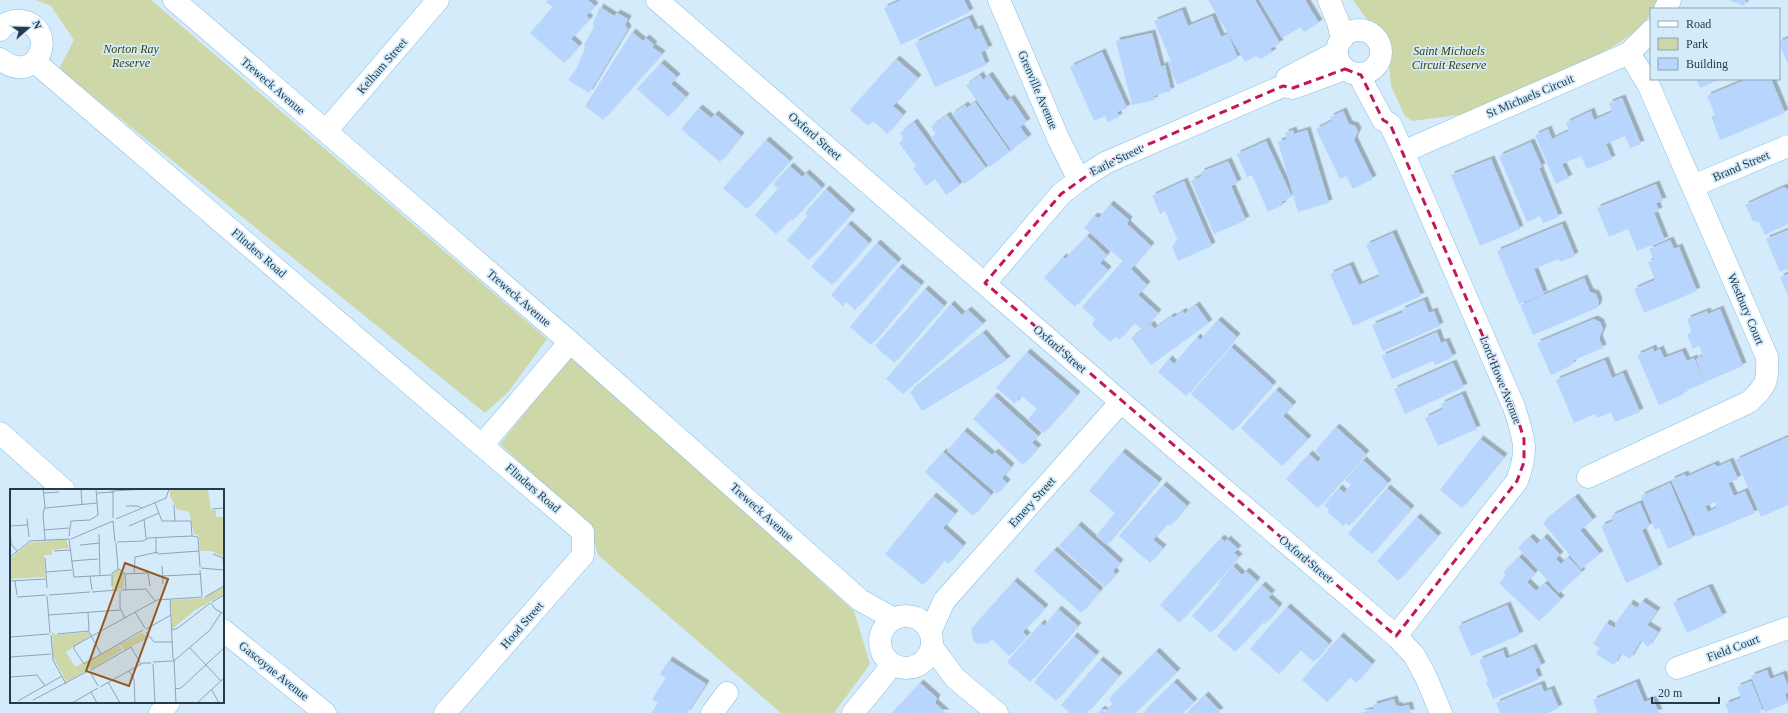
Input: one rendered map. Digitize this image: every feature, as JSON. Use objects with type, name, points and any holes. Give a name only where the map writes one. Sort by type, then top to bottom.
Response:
[{"type":"street","name":"Treweck Avenue","points":[[174,0],[570,342],[860,600],[896,624]]},
{"type":"street","name":"Kelham Street","points":[[326,131],[438,0]]},
{"type":"street","name":"Oxford Street","points":[[657,0],[1121,402],[1396,636],[1414,655],[1426,676],[1441,713]]},
{"type":"street","name":"Grenville Avenue","points":[[999,0],[1058,138],[1079,180]]},
{"type":"street","name":"Lord Howe Avenue","points":[[1329,0],[1352,60],[1392,116],[1390,124],[1514,407],[1524,439],[1524,462],[1517,481],[1396,636]]},
{"type":"street","points":[[1344,0],[1361,30],[1374,36],[1380,44],[1382,53],[1352,60]]},
{"type":"street","points":[[0,28],[17,20],[28,22],[38,30],[42,41],[41,53],[35,62],[25,67],[12,67],[0,59]]},
{"type":"street","name":"Earle Street","points":[[985,283],[1061,194],[1079,180],[1104,164],[1283,86],[1293,88],[1352,60],[1350,32],[1361,30]]},
{"type":"street","name":"St Michaels Circuit","points":[[1403,152],[1630,53],[1650,32]]},
{"type":"street","name":"Westbury Court","points":[[1588,477],[1748,402],[1762,389],[1768,377],[1767,357],[1648,84],[1630,53]]},
{"type":"street","name":"Flinders Road","points":[[35,62],[584,532]]},
{"type":"street","name":"Brand Street","points":[[1693,186],[1788,146]]},
{"type":"street","points":[[483,444],[570,342]]},
{"type":"street","name":"Emery Street","points":[[896,624],[944,601],[1121,402]]},
{"type":"street","points":[[0,433],[63,489]]},
{"type":"street","name":"Hood Street","points":[[445,713],[583,554],[584,532]]},
{"type":"street","name":"Emery Street","points":[[931,640],[944,601]]},
{"type":"street","points":[[931,640],[928,657],[920,664],[912,667],[901,667],[892,664],[885,657],[881,647],[896,624],[923,622],[931,640],[955,678],[997,713]]},
{"type":"street","name":"Field Court","points":[[1677,668],[1788,628]]},
{"type":"street","name":"Gascoyne Avenue","points":[[224,633],[325,713]]},
{"type":"street","points":[[920,664],[955,678]]},
{"type":"street","points":[[853,713],[886,674]]},
{"type":"street","points":[[712,713],[727,693]]},
{"type":"street","points":[[160,713],[168,703]]},
{"type":"highlighted area","points":[[1345,69],[1361,75],[1383,120],[1390,124],[1514,407],[1524,439],[1524,462],[1517,481],[1396,636],[985,283],[1061,194],[1105,163],[1283,86],[1293,88]]},
{"type":"green space","name":"Norton Ray Reserve","points":[[36,0],[151,0],[547,339],[509,391],[485,413],[59,69],[74,40],[51,6]]},
{"type":"green space","name":"Saint Michaels Circuit Reserve","points":[[1353,0],[1657,0],[1653,8],[1650,8],[1645,22],[1627,37],[1573,68],[1472,111],[1458,115],[1412,121],[1405,116],[1391,86],[1389,62],[1391,50],[1388,40],[1368,21]]},
{"type":"green space","points":[[571,355],[854,611],[870,664],[834,713],[781,713],[598,555],[590,526],[500,444]]},
{"type":"building","points":[[548,0],[588,0],[595,6],[586,16],[590,19],[571,39],[579,46],[564,63],[530,33],[553,7],[546,2]]},
{"type":"building","points":[[901,0],[964,0],[970,12],[901,45],[884,8]]},
{"type":"building","points":[[1208,0],[1255,0],[1280,43],[1270,49],[1273,52],[1261,59],[1256,56],[1245,62]]},
{"type":"building","points":[[1259,0],[1305,0],[1319,23],[1304,32],[1301,27],[1282,38]]},
{"type":"building","points":[[1729,0],[1746,0],[1744,6]]},
{"type":"building","points":[[600,7],[614,16],[617,13],[628,19],[625,25],[628,29],[589,93],[568,80],[577,68],[585,48],[584,45],[594,27],[593,23]]},
{"type":"building","points":[[1182,10],[1188,26],[1212,16],[1221,37],[1228,34],[1238,58],[1177,85],[1168,63],[1171,61],[1154,21]]},
{"type":"building","points":[[969,18],[975,30],[979,28],[989,49],[981,52],[986,65],[935,87],[915,43]]},
{"type":"building","points":[[632,32],[643,41],[646,38],[654,45],[652,47],[662,54],[603,120],[585,106]]},
{"type":"building","points":[[1152,33],[1161,67],[1165,65],[1171,91],[1153,96],[1155,100],[1132,105],[1116,41]]},
{"type":"building","points":[[1788,38],[1788,64],[1780,46],[1780,42]]},
{"type":"building","points":[[1102,52],[1127,108],[1117,112],[1119,117],[1108,122],[1105,116],[1094,121],[1070,67]]},
{"type":"building","points":[[896,59],[918,78],[893,106],[903,115],[887,134],[873,121],[868,126],[850,110]]},
{"type":"building","points":[[661,63],[677,77],[671,84],[686,97],[668,117],[637,89]]},
{"type":"building","points":[[980,75],[983,80],[989,75],[1007,101],[1011,98],[1027,122],[1020,127],[1028,138],[1011,150],[966,85]]},
{"type":"building","points":[[1696,80],[1719,80],[1700,88]]},
{"type":"building","points":[[1745,80],[1771,80],[1785,113],[1720,140],[1711,116],[1715,115],[1707,96]]},
{"type":"building","points":[[1622,98],[1641,144],[1630,148],[1625,136],[1606,144],[1612,159],[1587,169],[1581,156],[1562,164],[1569,178],[1556,184],[1535,135],[1548,129],[1552,139],[1569,131],[1566,123],[1591,111],[1594,120],[1612,112],[1609,103]]},
{"type":"building","points":[[975,102],[1010,152],[989,167],[952,114],[965,105],[967,108]]},
{"type":"building","points":[[699,108],[711,118],[715,114],[741,136],[720,162],[681,129]]},
{"type":"building","points":[[1343,111],[1349,124],[1355,126],[1358,131],[1354,140],[1373,179],[1353,189],[1346,176],[1340,179],[1316,129],[1332,121],[1330,117]]},
{"type":"building","points":[[947,115],[986,168],[964,184],[931,138],[936,134],[931,127]]},
{"type":"building","points":[[914,122],[960,185],[946,195],[935,179],[926,186],[913,168],[916,166],[899,143],[904,139],[900,133]]},
{"type":"building","points":[[1293,130],[1294,134],[1307,130],[1329,203],[1298,212],[1278,142],[1287,139],[1285,133]]},
{"type":"building","points":[[766,140],[790,161],[747,209],[723,188]]},
{"type":"building","points":[[1266,141],[1292,197],[1281,202],[1283,205],[1268,212],[1252,175],[1247,177],[1237,154]]},
{"type":"building","points":[[1531,142],[1542,167],[1539,168],[1559,217],[1543,223],[1540,216],[1527,222],[1499,156]]},
{"type":"building","points":[[1491,159],[1520,229],[1480,246],[1451,175]]},
{"type":"building","points":[[1228,161],[1238,183],[1231,186],[1246,220],[1214,234],[1191,181],[1202,176],[1201,172]]},
{"type":"building","points":[[790,166],[802,177],[806,173],[822,188],[793,220],[790,219],[776,234],[755,215],[778,189],[773,184]]},
{"type":"building","points":[[1184,181],[1212,246],[1178,261],[1172,246],[1178,241],[1165,211],[1160,214],[1152,196]]},
{"type":"building","points":[[1656,184],[1663,201],[1656,203],[1659,211],[1654,213],[1665,240],[1637,251],[1628,229],[1609,237],[1597,208]]},
{"type":"building","points":[[1784,187],[1788,190],[1788,224],[1765,235],[1759,222],[1753,221],[1745,205]]},
{"type":"building","points":[[826,189],[852,213],[809,260],[787,240],[808,216],[805,213]]},
{"type":"building","points":[[1110,204],[1129,220],[1127,224],[1151,246],[1131,269],[1147,285],[1138,295],[1158,313],[1143,330],[1134,323],[1119,340],[1115,336],[1110,342],[1092,325],[1095,319],[1082,307],[1123,261],[1084,228],[1094,216],[1099,218]]},
{"type":"building","points":[[848,224],[869,243],[832,285],[811,267]]},
{"type":"building","points":[[1562,224],[1575,256],[1560,262],[1559,259],[1534,269],[1544,294],[1519,304],[1497,251]]},
{"type":"building","points":[[1788,230],[1788,269],[1780,272],[1766,239]]},
{"type":"building","points":[[1393,233],[1421,296],[1353,326],[1330,274],[1350,265],[1359,285],[1380,276],[1366,245]]},
{"type":"building","points":[[1087,236],[1107,255],[1100,263],[1108,270],[1075,307],[1044,278],[1063,257],[1065,259]]},
{"type":"building","points":[[1670,240],[1674,249],[1679,247],[1697,291],[1644,313],[1634,289],[1655,280],[1648,262],[1654,260],[1649,249]]},
{"type":"building","points":[[877,243],[898,262],[855,310],[846,302],[843,306],[831,295]]},
{"type":"building","points":[[899,267],[921,285],[871,345],[850,327]]},
{"type":"building","points":[[1788,274],[1788,296],[1780,277]]},
{"type":"building","points":[[1584,278],[1590,292],[1596,294],[1599,302],[1597,308],[1533,335],[1520,305]]},
{"type":"building","points":[[925,289],[944,306],[894,363],[875,346]]},
{"type":"building","points":[[1424,300],[1429,313],[1434,311],[1440,326],[1383,351],[1372,325],[1403,312],[1401,310]]},
{"type":"building","points":[[951,304],[962,315],[968,310],[983,324],[903,394],[886,379]]},
{"type":"building","points":[[1196,305],[1209,323],[1151,365],[1131,338],[1151,324],[1154,329],[1172,316],[1173,318],[1183,311],[1184,314]]},
{"type":"building","points":[[1720,309],[1743,366],[1705,382],[1696,359],[1703,356],[1699,346],[1693,349],[1687,335],[1692,332],[1687,319],[1707,311],[1708,314]]},
{"type":"building","points":[[1594,319],[1600,322],[1603,329],[1599,338],[1603,348],[1574,360],[1572,365],[1551,375],[1537,343]]},
{"type":"building","points":[[1218,320],[1237,337],[1186,396],[1158,372],[1169,359],[1174,364],[1197,337],[1200,340]]},
{"type":"building","points":[[1437,332],[1441,343],[1446,341],[1453,357],[1435,365],[1433,361],[1392,379],[1382,356]]},
{"type":"building","points":[[983,333],[1007,360],[922,411],[910,392]]},
{"type":"building","points":[[1231,347],[1273,385],[1233,431],[1191,394]]},
{"type":"building","points":[[1653,348],[1654,352],[1660,349],[1664,358],[1682,351],[1687,361],[1694,358],[1705,383],[1683,392],[1684,394],[1659,405],[1637,355]]},
{"type":"building","points":[[1027,352],[1077,395],[1044,433],[1028,419],[1037,409],[1021,395],[1015,404],[996,388]]},
{"type":"building","points":[[1605,360],[1612,378],[1623,373],[1640,412],[1615,422],[1611,412],[1597,418],[1595,414],[1574,423],[1556,380]]},
{"type":"building","points":[[1453,363],[1464,387],[1405,414],[1394,389]]},
{"type":"building","points":[[1276,390],[1293,405],[1283,416],[1308,439],[1282,466],[1241,428]]},
{"type":"building","points":[[1462,394],[1477,429],[1438,446],[1425,418],[1443,409],[1441,404]]},
{"type":"building","points":[[994,396],[1038,436],[1032,443],[1038,448],[1023,465],[973,419]]},
{"type":"building","points":[[1336,427],[1366,454],[1318,508],[1286,479],[1309,454],[1318,462],[1322,457],[1315,451]]},
{"type":"building","points":[[964,431],[992,455],[995,452],[1011,467],[1002,478],[1007,483],[997,494],[947,451]]},
{"type":"building","points":[[1788,437],[1788,505],[1761,517],[1736,460]]},
{"type":"building","points":[[1480,439],[1504,457],[1462,508],[1440,490]]},
{"type":"building","points":[[943,452],[991,495],[973,516],[925,472]]},
{"type":"building","points":[[1122,452],[1159,482],[1107,545],[1096,536],[1115,513],[1089,491]]},
{"type":"building","points":[[1363,460],[1388,483],[1349,526],[1346,523],[1343,526],[1328,512],[1329,509],[1324,505],[1339,488],[1344,493],[1351,485],[1345,480]]},
{"type":"building","points":[[1730,461],[1738,479],[1728,483],[1734,496],[1745,491],[1755,513],[1697,537],[1671,480],[1685,474],[1686,477],[1715,464],[1717,467]],"holes":[[[1716,502],[1716,508],[1708,512],[1705,506]]]},
{"type":"building","points":[[1670,483],[1693,538],[1668,549],[1659,528],[1655,530],[1641,496]]},
{"type":"building","points":[[1163,485],[1187,506],[1170,526],[1167,523],[1153,540],[1163,548],[1150,563],[1119,536]]},
{"type":"building","points":[[1387,488],[1411,509],[1372,554],[1348,534]]},
{"type":"building","points":[[933,496],[955,514],[943,528],[963,546],[948,564],[944,560],[923,585],[885,554]]},
{"type":"building","points":[[1575,497],[1593,520],[1580,530],[1600,554],[1581,569],[1543,523]]},
{"type":"building","points":[[1640,503],[1650,526],[1642,530],[1659,568],[1626,583],[1601,526],[1613,521],[1611,516]]},
{"type":"building","points":[[1417,517],[1438,536],[1398,581],[1377,561]]},
{"type":"building","points":[[1078,525],[1120,563],[1113,571],[1116,574],[1105,587],[1059,546]]},
{"type":"building","points":[[1530,537],[1537,544],[1544,537],[1560,555],[1556,559],[1561,564],[1568,557],[1582,572],[1559,593],[1518,548]]},
{"type":"building","points":[[1221,538],[1225,542],[1227,539],[1238,549],[1234,553],[1239,557],[1179,623],[1160,605]]},
{"type":"building","points":[[1054,550],[1100,591],[1081,613],[1034,571]]},
{"type":"building","points":[[1519,557],[1535,573],[1527,582],[1536,591],[1545,583],[1561,599],[1539,621],[1499,583],[1506,576],[1503,573]]},
{"type":"building","points":[[1233,566],[1242,575],[1246,571],[1257,581],[1211,633],[1192,616],[1219,585],[1218,583]]},
{"type":"building","points":[[1014,581],[1045,608],[1023,632],[1027,636],[1009,656],[992,639],[988,643],[977,644],[973,640],[971,629]]},
{"type":"building","points":[[1262,585],[1272,594],[1268,597],[1279,607],[1265,624],[1263,622],[1235,652],[1217,636]]},
{"type":"building","points":[[1709,587],[1723,616],[1687,633],[1673,603]]},
{"type":"building","points":[[1642,601],[1657,611],[1647,625],[1658,632],[1648,647],[1641,640],[1630,659],[1621,653],[1614,665],[1596,654],[1600,648],[1593,644],[1606,623],[1615,628],[1615,624],[1630,603],[1637,608]]},
{"type":"building","points":[[1507,605],[1520,635],[1471,656],[1458,626]]},
{"type":"building","points":[[1287,607],[1329,644],[1314,662],[1300,650],[1279,674],[1250,649]]},
{"type":"building","points":[[1058,609],[1078,626],[1030,682],[1007,662],[1041,623],[1044,626]]},
{"type":"building","points":[[1074,636],[1096,655],[1056,701],[1034,682]]},
{"type":"building","points":[[1340,636],[1372,664],[1356,683],[1350,677],[1327,702],[1302,680]]},
{"type":"building","points":[[1533,647],[1542,666],[1535,669],[1539,679],[1493,699],[1486,682],[1488,681],[1479,660],[1503,650],[1506,659]]},
{"type":"building","points":[[1156,651],[1177,672],[1135,713],[1097,713],[1102,709],[1105,712],[1113,704],[1109,699]]},
{"type":"building","points":[[669,660],[706,684],[687,713],[651,713],[658,703],[652,699],[666,678],[660,674]]},
{"type":"building","points":[[1100,660],[1119,676],[1087,713],[1070,713],[1061,705]]},
{"type":"building","points":[[1767,670],[1770,679],[1783,674],[1788,686],[1788,692],[1785,694],[1788,703],[1765,712],[1751,676]]},
{"type":"building","points":[[1751,681],[1762,708],[1760,709],[1761,713],[1729,713],[1725,704],[1741,698],[1737,687]]},
{"type":"building","points":[[1174,682],[1194,702],[1183,713],[1143,713]]},
{"type":"building","points":[[1636,682],[1644,702],[1653,699],[1659,713],[1598,713],[1593,700]]},
{"type":"building","points":[[920,683],[937,698],[935,703],[946,713],[892,713]]},
{"type":"building","points":[[1541,684],[1544,692],[1551,689],[1559,708],[1548,713],[1500,713],[1496,703]]},
{"type":"building","points":[[1205,695],[1220,711],[1218,713],[1187,713]]},
{"type":"building","points":[[1394,699],[1396,706],[1398,705],[1399,707],[1409,705],[1411,713],[1360,713],[1374,709],[1373,705]]}]
